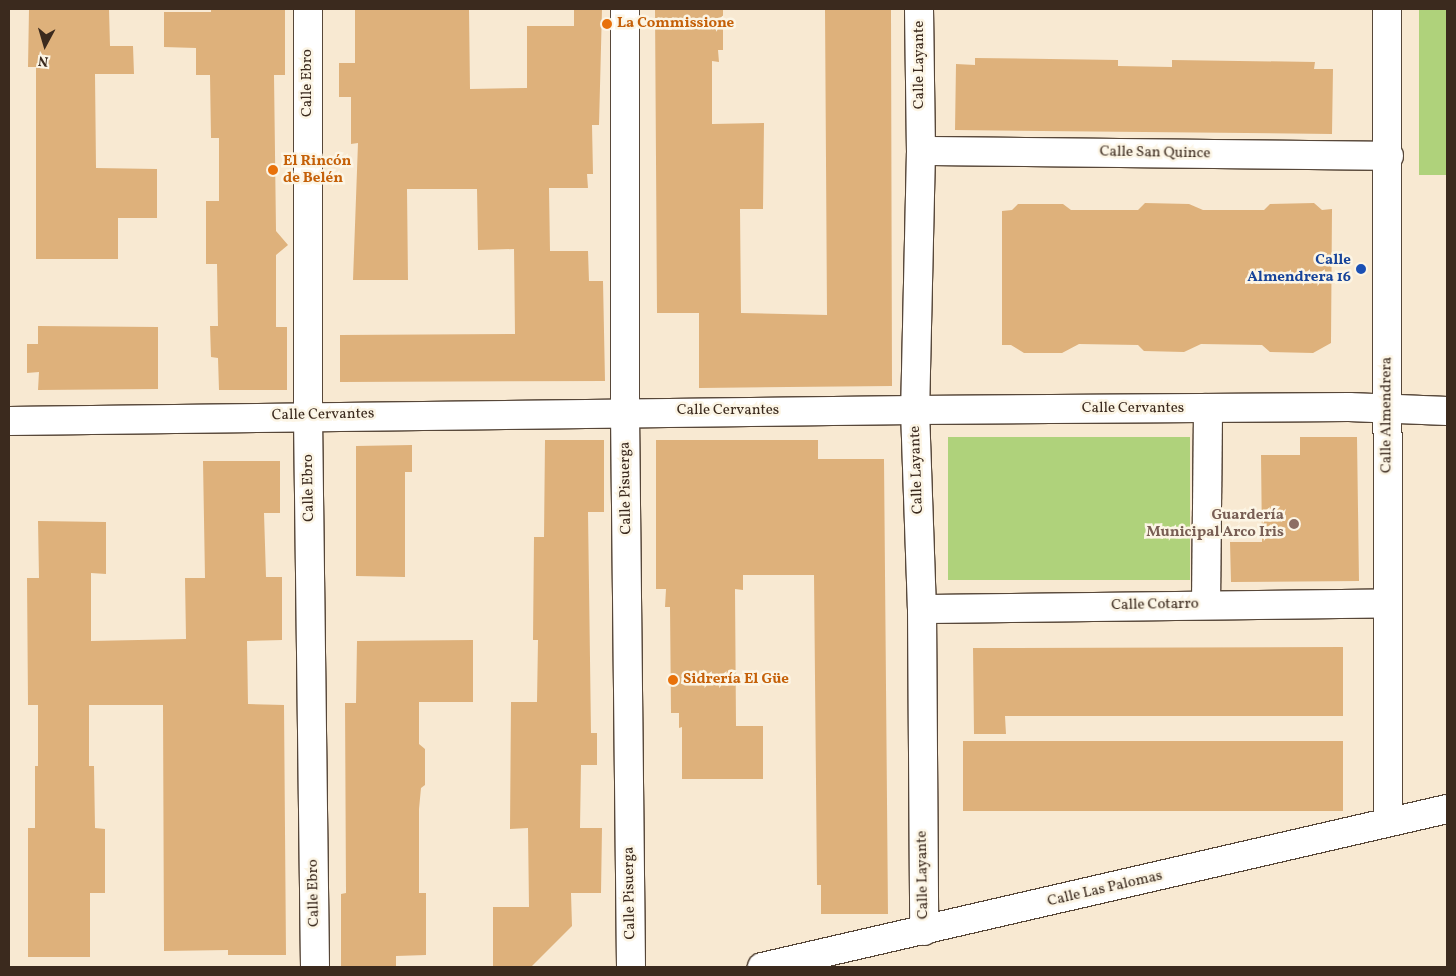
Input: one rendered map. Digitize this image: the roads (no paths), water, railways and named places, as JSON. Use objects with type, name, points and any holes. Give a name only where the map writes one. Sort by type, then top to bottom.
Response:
[{"type":"street","name":"Calle Ebro","points":[[308,9],[308,416],[315,967]]},
{"type":"street","name":"Calle Pisuerga","points":[[625,9],[625,412],[631,967]]},
{"type":"street","name":"Calle Layante","points":[[919,9],[921,151],[915,410],[922,609],[924,931]]},
{"type":"street","name":"Calle Almendrera","points":[[1387,9],[1388,822]]},
{"type":"street","name":"Calle San Quince","points":[[921,151],[1388,156]]},
{"type":"street","name":"Calle Cervantes","points":[[9,421],[625,412],[1349,407],[1386,411],[1447,411]]},
{"type":"street","points":[[1206,604],[1208,408]]},
{"type":"street","name":"Calle Cotarro","points":[[922,609],[1388,603]]},
{"type":"street","name":"Calle Las Palomas","points":[[762,967],[1447,809]]},
{"type":"place","name":"La Commissione","points":[[607,24]]},
{"type":"place","name":"El Rincón de Belén","points":[[273,170]]},
{"type":"place","name":"Calle Almendrera 16","points":[[1361,269]]},
{"type":"place","name":"Guardería Municipal Arco Iris","points":[[1294,524]]},
{"type":"place","name":"Sidrería El Güe","points":[[673,680]]}]
